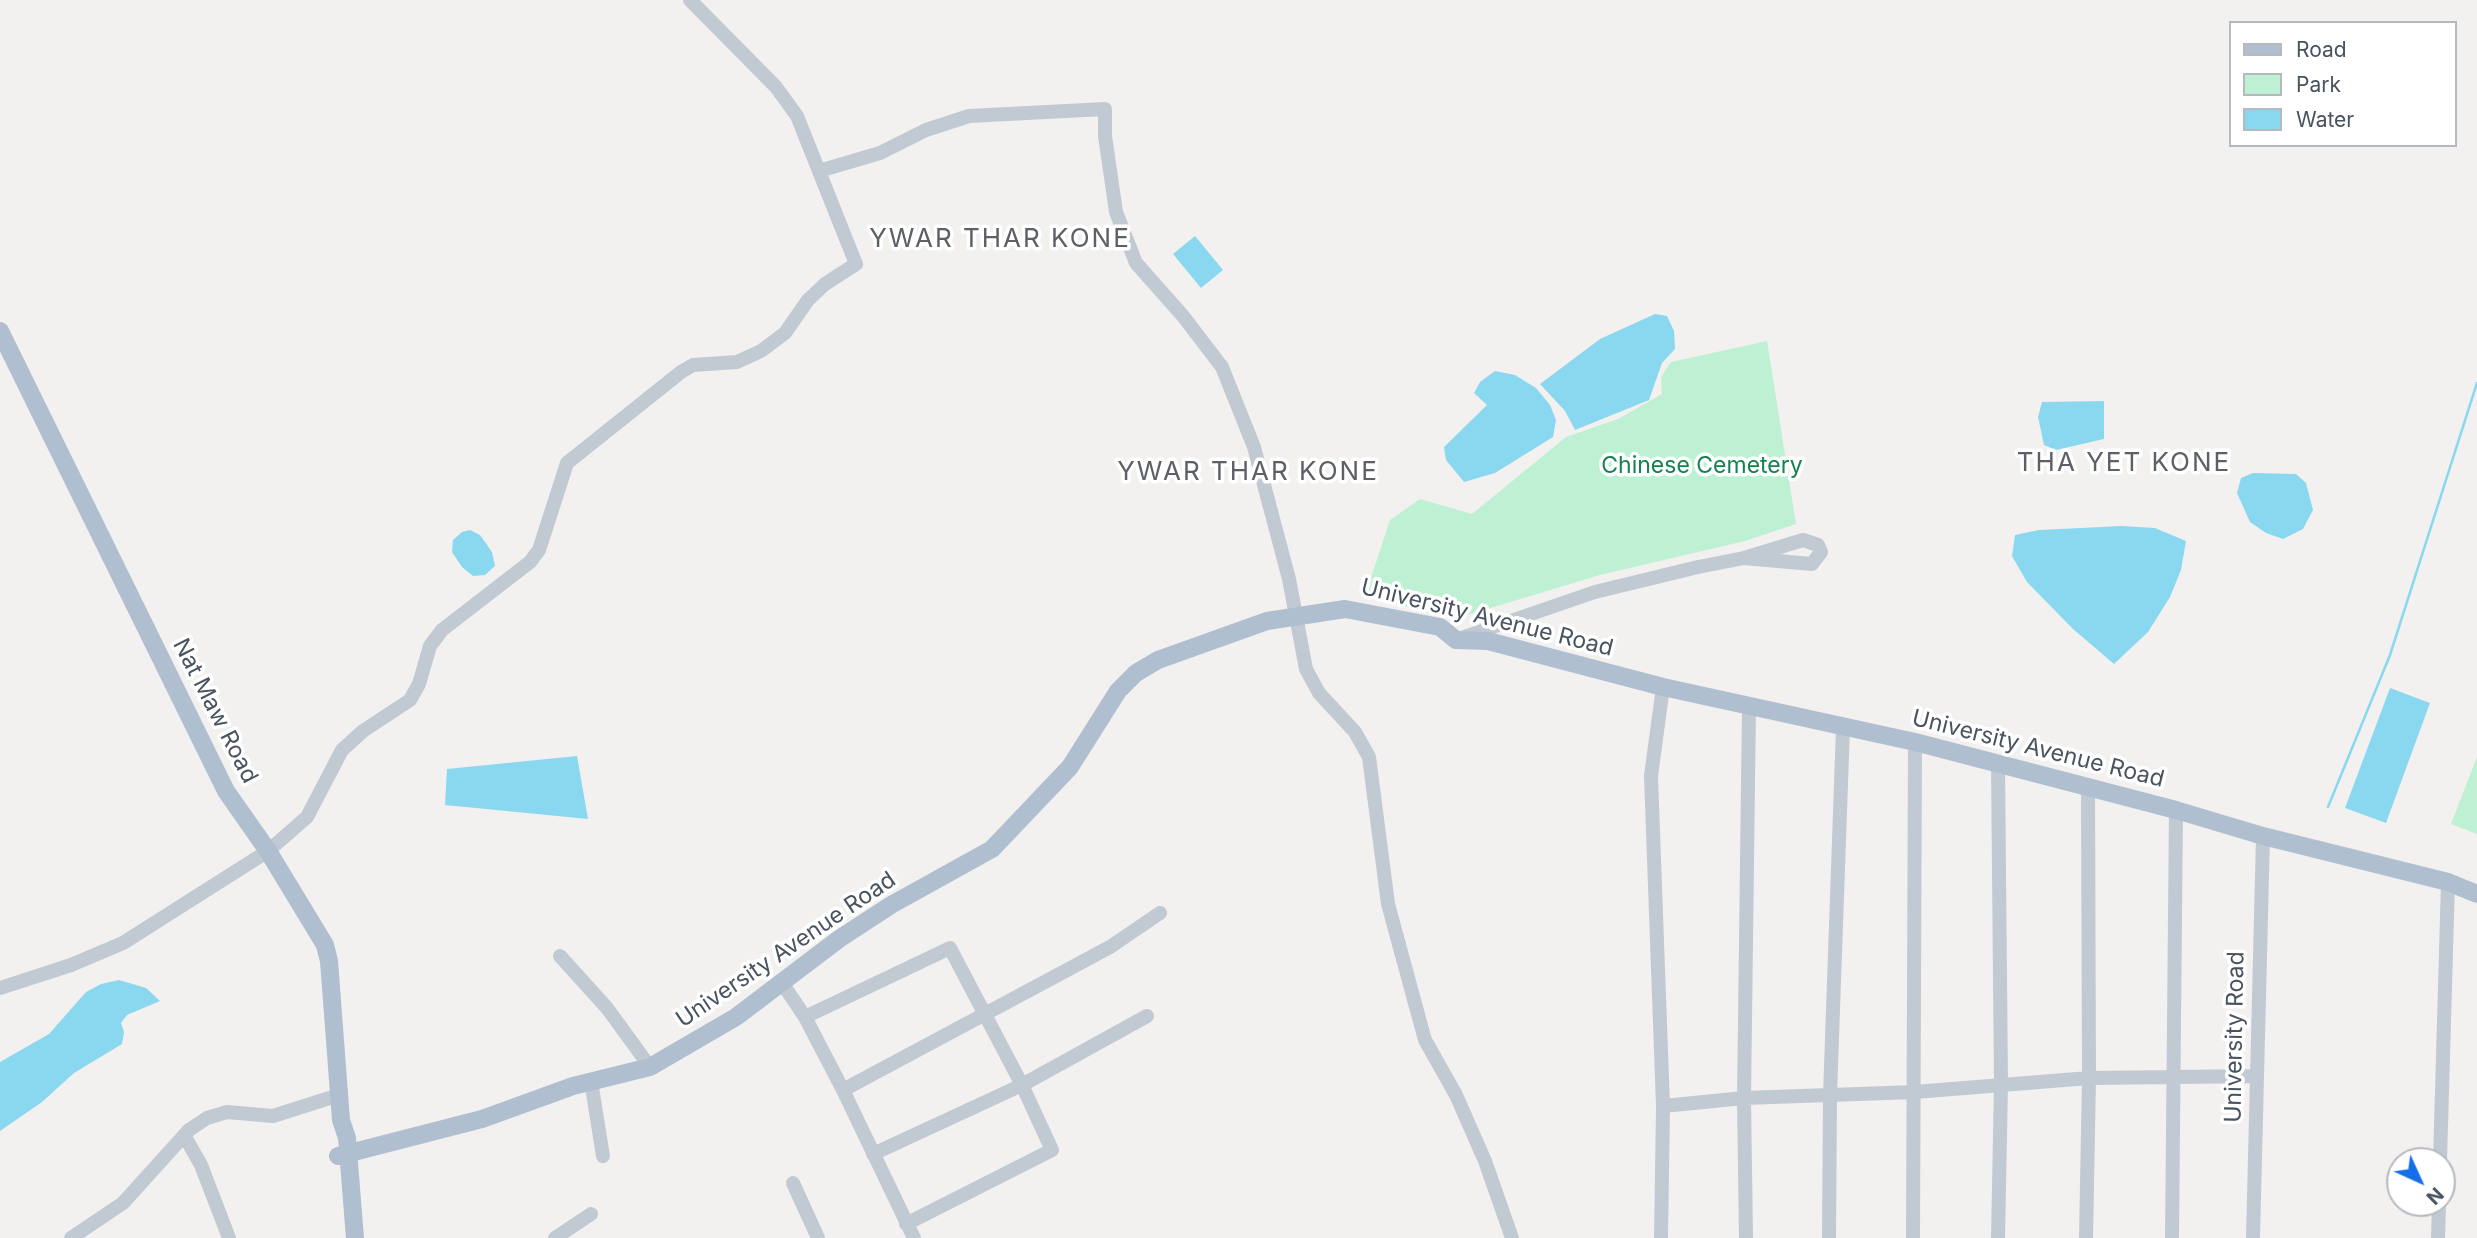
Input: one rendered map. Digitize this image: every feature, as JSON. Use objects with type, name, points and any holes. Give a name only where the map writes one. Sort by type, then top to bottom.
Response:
[{"type":"main road","name":"Nat Maw Road","points":[[0,331],[226,791],[268,851],[325,944],[329,961],[341,1120],[337,1139],[343,1155],[355,1238]]},
{"type":"main road","name":"University Avenue Road","points":[[343,1155],[482,1119],[591,1081],[650,1067],[713,1032],[839,939],[891,905],[992,849],[1070,767],[1118,691],[1136,673],[1158,660],[1267,621],[1345,609],[1440,627],[1456,640],[1488,641],[1524,649],[1663,687],[1915,743],[2176,810],[2263,836],[2448,882],[2477,894]]},
{"type":"main road","name":"Nat Maw Road","points":[[343,1155],[344,1238]]},
{"type":"street","points":[[0,988],[71,965],[123,943],[268,851],[307,817],[342,750],[363,731],[410,700],[419,684],[430,646],[442,630],[530,562],[539,550],[567,463],[693,365],[737,362],[761,351],[785,333],[808,300],[825,284],[856,264],[797,116],[776,87],[690,0]]},
{"type":"street","points":[[819,171],[880,153],[926,130],[969,116],[1105,109],[1105,136],[1116,212],[1136,263],[1183,316],[1222,367],[1254,447],[1289,579],[1306,669],[1319,693],[1355,732],[1369,757],[1388,904],[1425,1040],[1456,1095],[1512,1238]]},
{"type":"street","points":[[1456,640],[1595,592],[1744,558]]},
{"type":"street","points":[[1661,1238],[1663,1107],[1651,776],[1663,687]]},
{"type":"street","points":[[1746,1238],[1744,1098],[1749,705]]},
{"type":"street","points":[[1829,1238],[1830,1095],[1843,727]]},
{"type":"street","points":[[1913,1238],[1915,743]]},
{"type":"street","points":[[1998,765],[2001,1084],[1998,1238]]},
{"type":"street","points":[[2086,1238],[2089,1079],[2088,789]]},
{"type":"street","points":[[2172,1238],[2176,810]]},
{"type":"street","name":"University Road","points":[[2253,1238],[2263,836]]},
{"type":"street","points":[[2440,1147],[2448,882]]},
{"type":"street","points":[[843,1090],[1110,947],[1160,913]]},
{"type":"street","points":[[804,1017],[950,948],[1022,1085],[1052,1150],[906,1224]]},
{"type":"street","points":[[560,956],[607,1008],[650,1067]]},
{"type":"street","points":[[782,983],[804,1017],[843,1090],[914,1238]]},
{"type":"street","points":[[873,1154],[1022,1085],[1147,1016]]},
{"type":"street","points":[[1663,1107],[1744,1098],[1915,1092],[2089,1079],[2173,1075],[2257,1076]]},
{"type":"street","points":[[591,1081],[603,1156]]},
{"type":"street","points":[[71,1238],[123,1203],[184,1135],[207,1118],[227,1112],[273,1115],[339,1096]]},
{"type":"street","points":[[184,1135],[201,1166],[229,1238]]},
{"type":"street","points":[[793,1183],[818,1238]]},
{"type":"street","points":[[555,1238],[591,1214]]},
{"type":"street","points":[[2438,1238],[2439,1217]]},
{"type":"green space","name":"Chinese Cemetery","points":[[1767,341],[1796,524],[1745,541],[1600,575],[1454,619],[1365,596],[1390,520],[1420,499],[1472,514],[1566,437],[1618,419],[1662,394],[1661,377],[1671,362]]},
{"type":"green space","points":[[2477,757],[2477,834],[2451,824]]},
{"type":"water","points":[[1195,236],[1223,270],[1201,288],[1173,254]]},
{"type":"water","points":[[1655,314],[1667,316],[1674,331],[1675,349],[1662,363],[1649,400],[1575,430],[1565,411],[1540,384],[1600,339]]},
{"type":"water","points":[[1495,371],[1515,375],[1536,388],[1550,405],[1556,420],[1553,437],[1495,473],[1464,482],[1446,460],[1444,447],[1487,405],[1474,393],[1480,382]]},
{"type":"water","points":[[2104,401],[2104,439],[2056,450],[2044,445],[2038,417],[2042,402]]},
{"type":"water","points":[[2253,473],[2296,474],[2306,483],[2313,510],[2303,529],[2283,539],[2266,533],[2250,522],[2237,493],[2241,478]]},
{"type":"water","points":[[2122,526],[2155,528],[2186,541],[2181,570],[2170,597],[2148,632],[2114,664],[2073,629],[2027,582],[2012,556],[2015,535],[2039,530]]},
{"type":"water","points":[[470,530],[480,535],[492,552],[495,566],[485,575],[473,576],[462,567],[452,552],[453,540],[462,532]]},
{"type":"water","points":[[2390,688],[2430,703],[2386,823],[2345,808]]},
{"type":"water","points":[[577,756],[588,819],[445,805],[447,769]]},
{"type":"water","points":[[119,980],[146,988],[160,1001],[127,1015],[121,1023],[124,1032],[122,1044],[74,1073],[42,1102],[0,1131],[0,1062],[49,1034],[86,992],[101,984]]},
{"type":"waterway","points":[[2328,807],[2390,655],[2477,383]]},
{"type":"district","name":"YWAR THAR KONE","points":[[1000,239]]},
{"type":"district","name":"THA YET KONE","points":[[2124,463]]},
{"type":"district","name":"YWAR THAR KONE","points":[[1248,472]]}]
